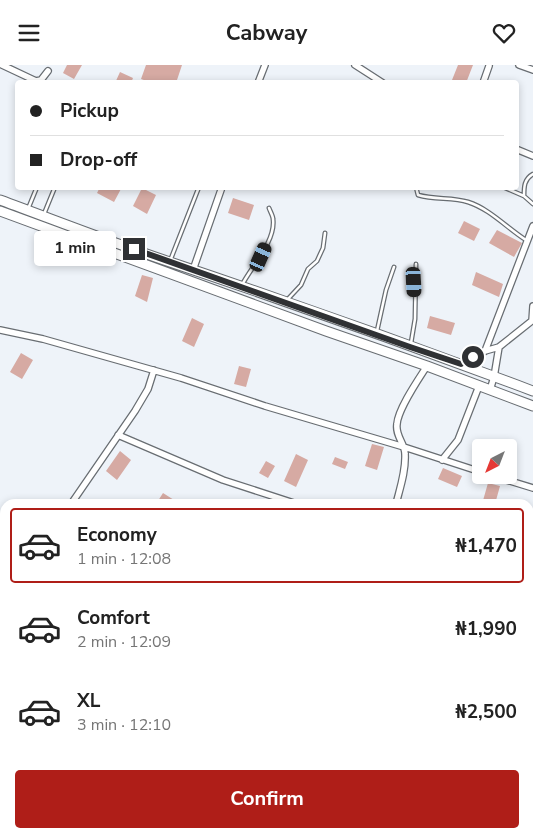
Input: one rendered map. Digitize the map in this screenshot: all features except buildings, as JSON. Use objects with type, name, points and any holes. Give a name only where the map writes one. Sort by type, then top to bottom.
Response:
[{"type":"highway","points":[[0,200],[533,391]]},
{"type":"highway","points":[[0,211],[533,406]]},
{"type":"street","points":[[2,65],[34,80]]},
{"type":"street","points":[[259,80],[264,65]]},
{"type":"street","points":[[355,65],[378,80]]},
{"type":"street","points":[[519,65],[533,70]]},
{"type":"street","points":[[484,80],[489,66]]},
{"type":"street","points":[[41,80],[48,71]]},
{"type":"street","points":[[519,150],[533,156]]},
{"type":"street","points":[[193,270],[221,190]]},
{"type":"street","points":[[485,351],[530,239],[533,226]]},
{"type":"street","points":[[461,364],[485,351],[499,347],[532,320],[533,305]]},
{"type":"street","points":[[0,329],[154,370],[472,469]]},
{"type":"street","points":[[490,390],[499,347]]},
{"type":"street","points":[[397,499],[404,471],[405,453],[397,434],[397,420],[427,366]]},
{"type":"street","points":[[75,499],[148,389],[154,370]]},
{"type":"street","points":[[442,460],[458,440],[479,386]]},
{"type":"street","points":[[118,435],[223,480],[282,499]]},
{"type":"street","points":[[518,483],[533,488]]},
{"type":"lane","points":[[524,196],[524,185],[529,176],[533,174]]},
{"type":"lane","points":[[28,210],[36,190]]},
{"type":"lane","points":[[43,216],[54,190]]},
{"type":"lane","points":[[170,262],[198,190]]},
{"type":"lane","points":[[417,190],[418,195],[430,198],[454,199],[468,202],[530,239]]},
{"type":"lane","points":[[510,190],[524,196],[533,204]]},
{"type":"lane","points":[[241,286],[248,273],[261,257],[269,238],[273,221],[269,208]]},
{"type":"lane","points":[[285,303],[300,285],[308,269],[317,261],[325,233]]},
{"type":"lane","points":[[410,347],[415,319],[416,264]]},
{"type":"lane","points":[[376,335],[386,290],[394,267]]},
{"type":"route","points":[[134,249],[461,364],[473,357]]}]
